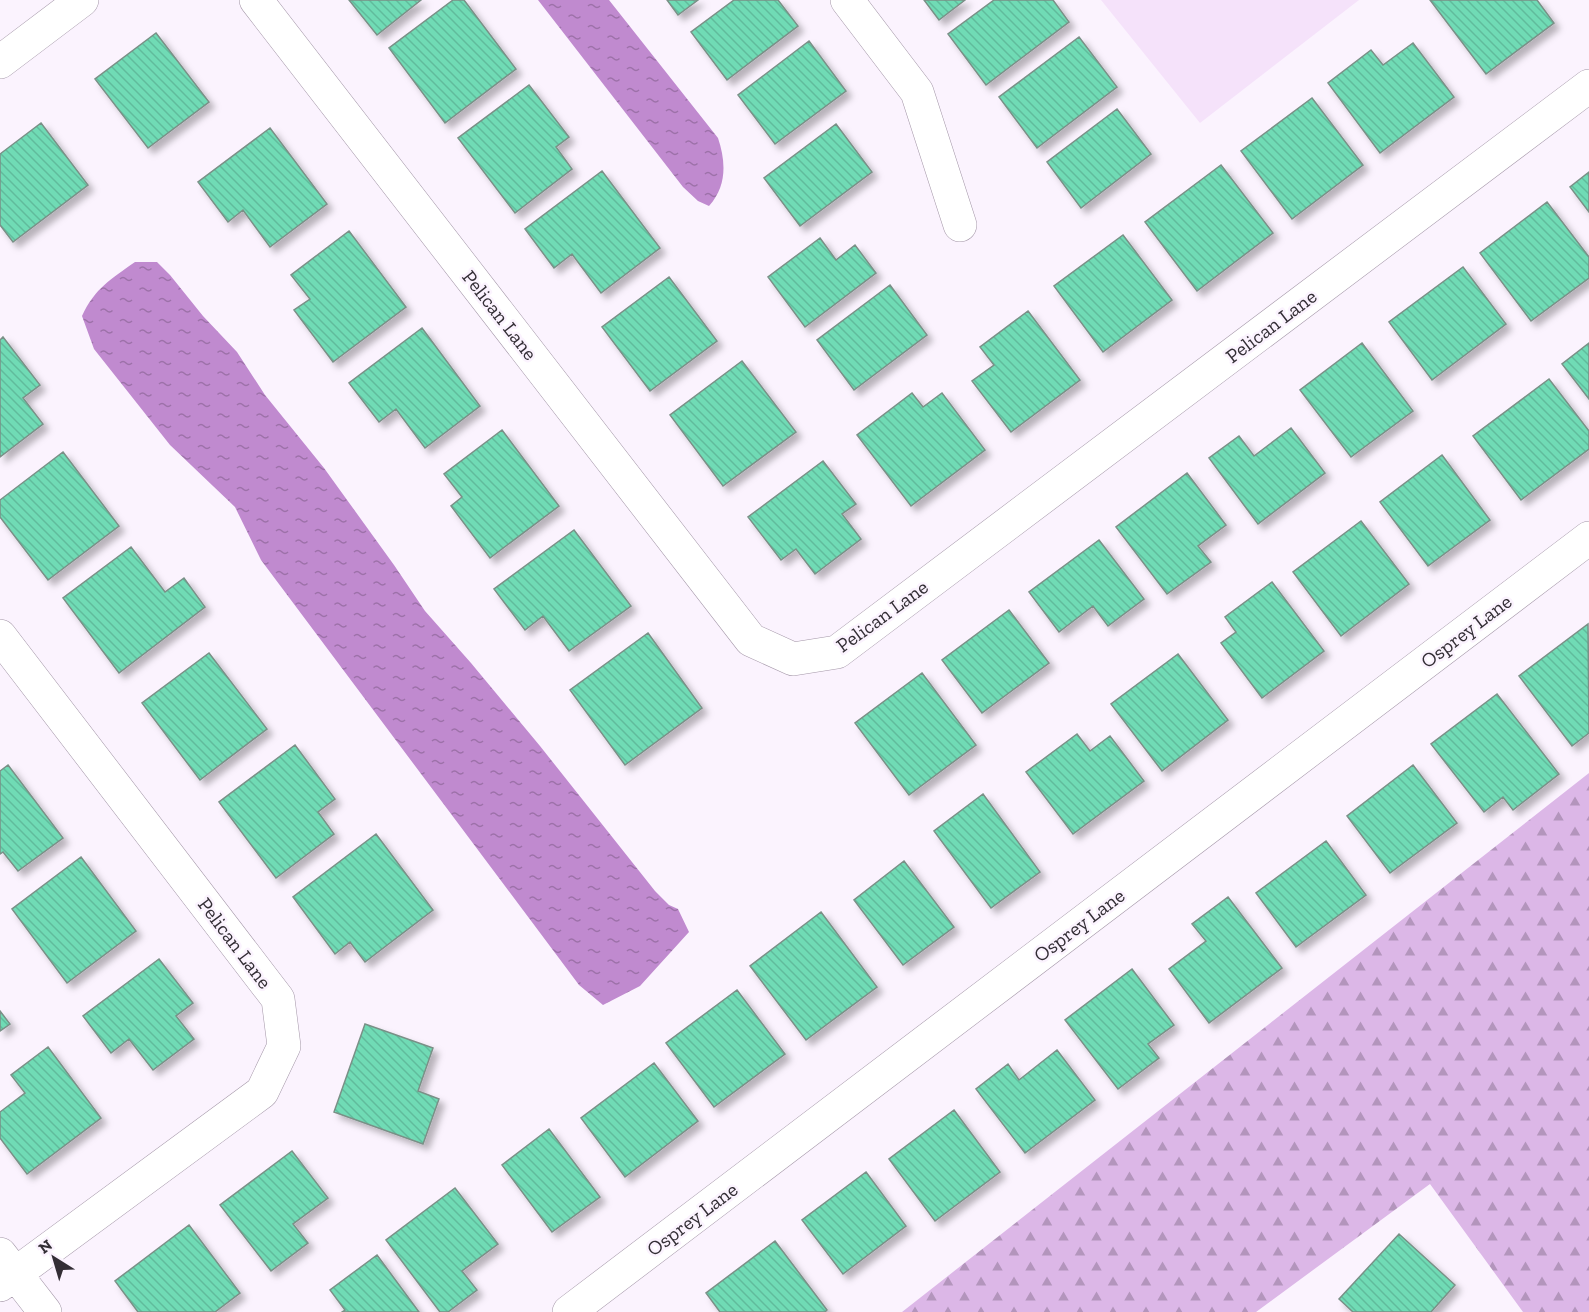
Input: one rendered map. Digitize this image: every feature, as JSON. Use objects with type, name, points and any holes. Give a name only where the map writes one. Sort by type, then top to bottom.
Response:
[{"type":"street","points":[[0,62],[82,0]]},
{"type":"street","name":"Pelican Lane","points":[[256,0],[751,640],[793,659],[837,652],[1589,86]]},
{"type":"street","points":[[847,0],[917,92],[960,225]]},
{"type":"street","name":"Osprey Lane","points":[[569,1312],[1589,538]]},
{"type":"street","name":"Pelican Lane","points":[[0,636],[278,999],[284,1046],[262,1092],[5,1270]]},
{"type":"street","points":[[5,1270],[45,1312]]},
{"type":"shaded area","points":[[1101,0],[1359,0],[1200,123]]},
{"type":"green space","points":[[1589,773],[1589,1312],[1523,1312],[1430,1184],[1256,1312],[902,1312]]},
{"type":"water","points":[[538,0],[609,0],[718,138],[723,165],[722,182],[709,206],[698,201],[683,187]]},
{"type":"water","points":[[135,262],[157,262],[237,352],[265,395],[324,468],[425,611],[540,746],[655,891],[669,905],[678,909],[689,932],[640,986],[603,1005],[579,985],[261,560],[235,507],[170,445],[94,349],[82,316],[98,291]]},
{"type":"building","points":[[349,0],[421,0],[377,35]]},
{"type":"building","points":[[453,0],[464,0],[516,69],[445,123],[389,48]]},
{"type":"building","points":[[667,0],[698,0],[678,15]]},
{"type":"building","points":[[734,0],[778,0],[798,26],[727,80],[691,32]]},
{"type":"building","points":[[924,0],[965,0],[939,20]]},
{"type":"building","points":[[994,0],[1053,0],[1069,22],[986,85],[948,34]]},
{"type":"building","points":[[1430,0],[1537,0],[1554,23],[1486,74]]},
{"type":"building","points":[[156,33],[209,102],[148,148],[95,79]]},
{"type":"building","points":[[1079,37],[1117,87],[1037,148],[999,97]]},
{"type":"building","points":[[809,41],[846,91],[775,144],[738,95]]},
{"type":"building","points":[[1413,43],[1454,97],[1380,153],[1328,83],[1371,50],[1383,65]]},
{"type":"building","points":[[529,85],[569,137],[556,147],[572,169],[515,213],[458,138]]},
{"type":"building","points":[[1312,98],[1363,165],[1292,219],[1241,151]]},
{"type":"building","points":[[1117,109],[1151,154],[1081,208],[1047,162]]},
{"type":"building","points":[[41,123],[88,185],[13,242],[0,225],[0,154]]},
{"type":"building","points":[[836,124],[872,172],[800,226],[764,178]]},
{"type":"building","points":[[270,128],[327,204],[270,247],[243,210],[228,222],[198,182]]},
{"type":"building","points":[[1221,165],[1273,233],[1197,291],[1145,222]]},
{"type":"building","points":[[602,171],[660,248],[601,293],[572,254],[554,268],[525,229]]},
{"type":"building","points":[[1589,172],[1589,212],[1570,187]]},
{"type":"building","points":[[1547,202],[1589,257],[1589,278],[1531,321],[1480,253]]},
{"type":"building","points":[[349,231],[406,307],[333,362],[294,310],[310,299],[291,275]]},
{"type":"building","points":[[1123,235],[1172,300],[1103,352],[1054,286]]},
{"type":"building","points":[[820,238],[836,260],[855,245],[876,273],[805,327],[768,277]]},
{"type":"building","points":[[1463,267],[1506,324],[1432,380],[1389,322]]},
{"type":"building","points":[[669,277],[717,341],[650,391],[602,327]]},
{"type":"building","points":[[890,285],[927,335],[854,390],[817,340]]},
{"type":"building","points":[[1028,311],[1080,380],[1011,432],[972,381],[994,365],[980,347]]},
{"type":"building","points":[[422,328],[480,406],[425,448],[396,409],[379,422],[349,383]]},
{"type":"building","points":[[3,337],[40,385],[23,398],[43,424],[0,457],[0,340]]},
{"type":"building","points":[[1362,343],[1413,411],[1351,457],[1300,390]]},
{"type":"building","points":[[1589,343],[1589,399],[1562,364]]},
{"type":"building","points":[[742,361],[796,432],[723,486],[670,415]]},
{"type":"building","points":[[1549,379],[1589,431],[1589,449],[1521,500],[1473,436]]},
{"type":"building","points":[[912,393],[923,407],[942,393],[985,450],[911,506],[857,435]]},
{"type":"building","points":[[1291,428],[1325,473],[1258,524],[1209,458],[1239,436],[1254,456]]},
{"type":"building","points":[[502,430],[559,506],[490,558],[451,506],[462,497],[444,474]]},
{"type":"building","points":[[63,452],[119,526],[48,580],[0,517],[0,500]]},
{"type":"building","points":[[1442,455],[1490,520],[1428,566],[1380,502]]},
{"type":"building","points":[[823,461],[856,504],[842,514],[861,539],[815,574],[796,549],[781,560],[748,517]]},
{"type":"building","points":[[1187,473],[1226,525],[1198,546],[1211,562],[1167,594],[1116,527]]},
{"type":"building","points":[[1361,521],[1409,584],[1341,636],[1293,572]]},
{"type":"building","points":[[574,530],[631,606],[569,651],[543,616],[525,630],[494,589]]},
{"type":"building","points":[[1099,540],[1144,599],[1108,626],[1093,606],[1059,632],[1029,592]]},
{"type":"building","points":[[131,547],[165,592],[184,578],[205,607],[119,673],[63,598]]},
{"type":"building","points":[[1272,582],[1324,651],[1262,698],[1221,643],[1236,632],[1225,617]]},
{"type":"building","points":[[1009,610],[1049,663],[982,713],[942,660]]},
{"type":"building","points":[[1588,624],[1589,733],[1572,746],[1519,676]]},
{"type":"building","points":[[648,633],[702,708],[625,765],[570,690]]},
{"type":"building","points":[[209,653],[267,729],[200,780],[142,703]]},
{"type":"building","points":[[1178,654],[1228,720],[1162,771],[1111,704]]},
{"type":"building","points":[[922,673],[976,745],[909,795],[855,723]]},
{"type":"building","points":[[1497,694],[1559,774],[1513,810],[1503,797],[1484,812],[1431,744]]},
{"type":"building","points":[[1077,734],[1090,751],[1110,736],[1144,781],[1073,834],[1026,772]]},
{"type":"building","points":[[295,745],[335,799],[318,812],[334,834],[276,878],[219,802]]},
{"type":"building","points":[[8,765],[63,838],[18,871],[3,852],[0,854],[0,771]]},
{"type":"building","points":[[1413,765],[1457,823],[1390,873],[1347,816]]},
{"type":"building","points":[[983,794],[1040,872],[991,908],[934,831]]},
{"type":"building","points":[[376,834],[433,910],[365,962],[350,942],[335,954],[293,897]]},
{"type":"building","points":[[1326,841],[1366,895],[1296,947],[1256,893]]},
{"type":"building","points":[[81,857],[136,931],[67,983],[12,909]]},
{"type":"building","points":[[904,861],[954,927],[903,965],[854,900]]},
{"type":"building","points":[[1228,897],[1282,968],[1209,1023],[1169,969],[1206,941],[1192,924]]},
{"type":"building","points":[[821,912],[877,987],[806,1040],[750,966]]},
{"type":"building","points":[[159,959],[193,1003],[176,1016],[194,1039],[153,1070],[129,1039],[111,1053],[83,1016]]},
{"type":"building","points":[[1132,969],[1174,1025],[1148,1044],[1159,1058],[1118,1089],[1065,1020]]},
{"type":"building","points":[[737,990],[785,1054],[714,1107],[666,1043]]},
{"type":"building","points":[[0,1011],[10,1024],[0,1031]]},
{"type":"building","points":[[365,1024],[433,1048],[418,1091],[439,1099],[423,1144],[334,1112]]},
{"type":"building","points":[[48,1047],[101,1118],[27,1174],[0,1138],[0,1112],[25,1093],[11,1075]]},
{"type":"building","points":[[1057,1050],[1095,1100],[1025,1153],[976,1089],[1008,1064],[1019,1080]]},
{"type":"building","points":[[654,1063],[698,1121],[625,1177],[581,1118]]},
{"type":"building","points":[[954,1110],[1000,1172],[935,1221],[889,1159]]},
{"type":"building","points":[[549,1129],[600,1197],[552,1232],[502,1165]]},
{"type":"building","points":[[292,1151],[328,1198],[293,1224],[308,1243],[271,1271],[220,1205]]},
{"type":"building","points":[[866,1172],[906,1226],[843,1274],[802,1220]]},
{"type":"building","points":[[455,1188],[498,1244],[462,1271],[477,1290],[448,1312],[440,1312],[386,1240]]},
{"type":"building","points":[[189,1225],[240,1293],[215,1312],[138,1312],[115,1281]]},
{"type":"building","points":[[1399,1234],[1455,1285],[1431,1312],[1353,1312],[1339,1299]]},
{"type":"building","points":[[775,1241],[827,1310],[825,1312],[720,1312],[706,1293]]},
{"type":"building","points":[[377,1255],[419,1312],[342,1312],[345,1310],[330,1290]]}]
